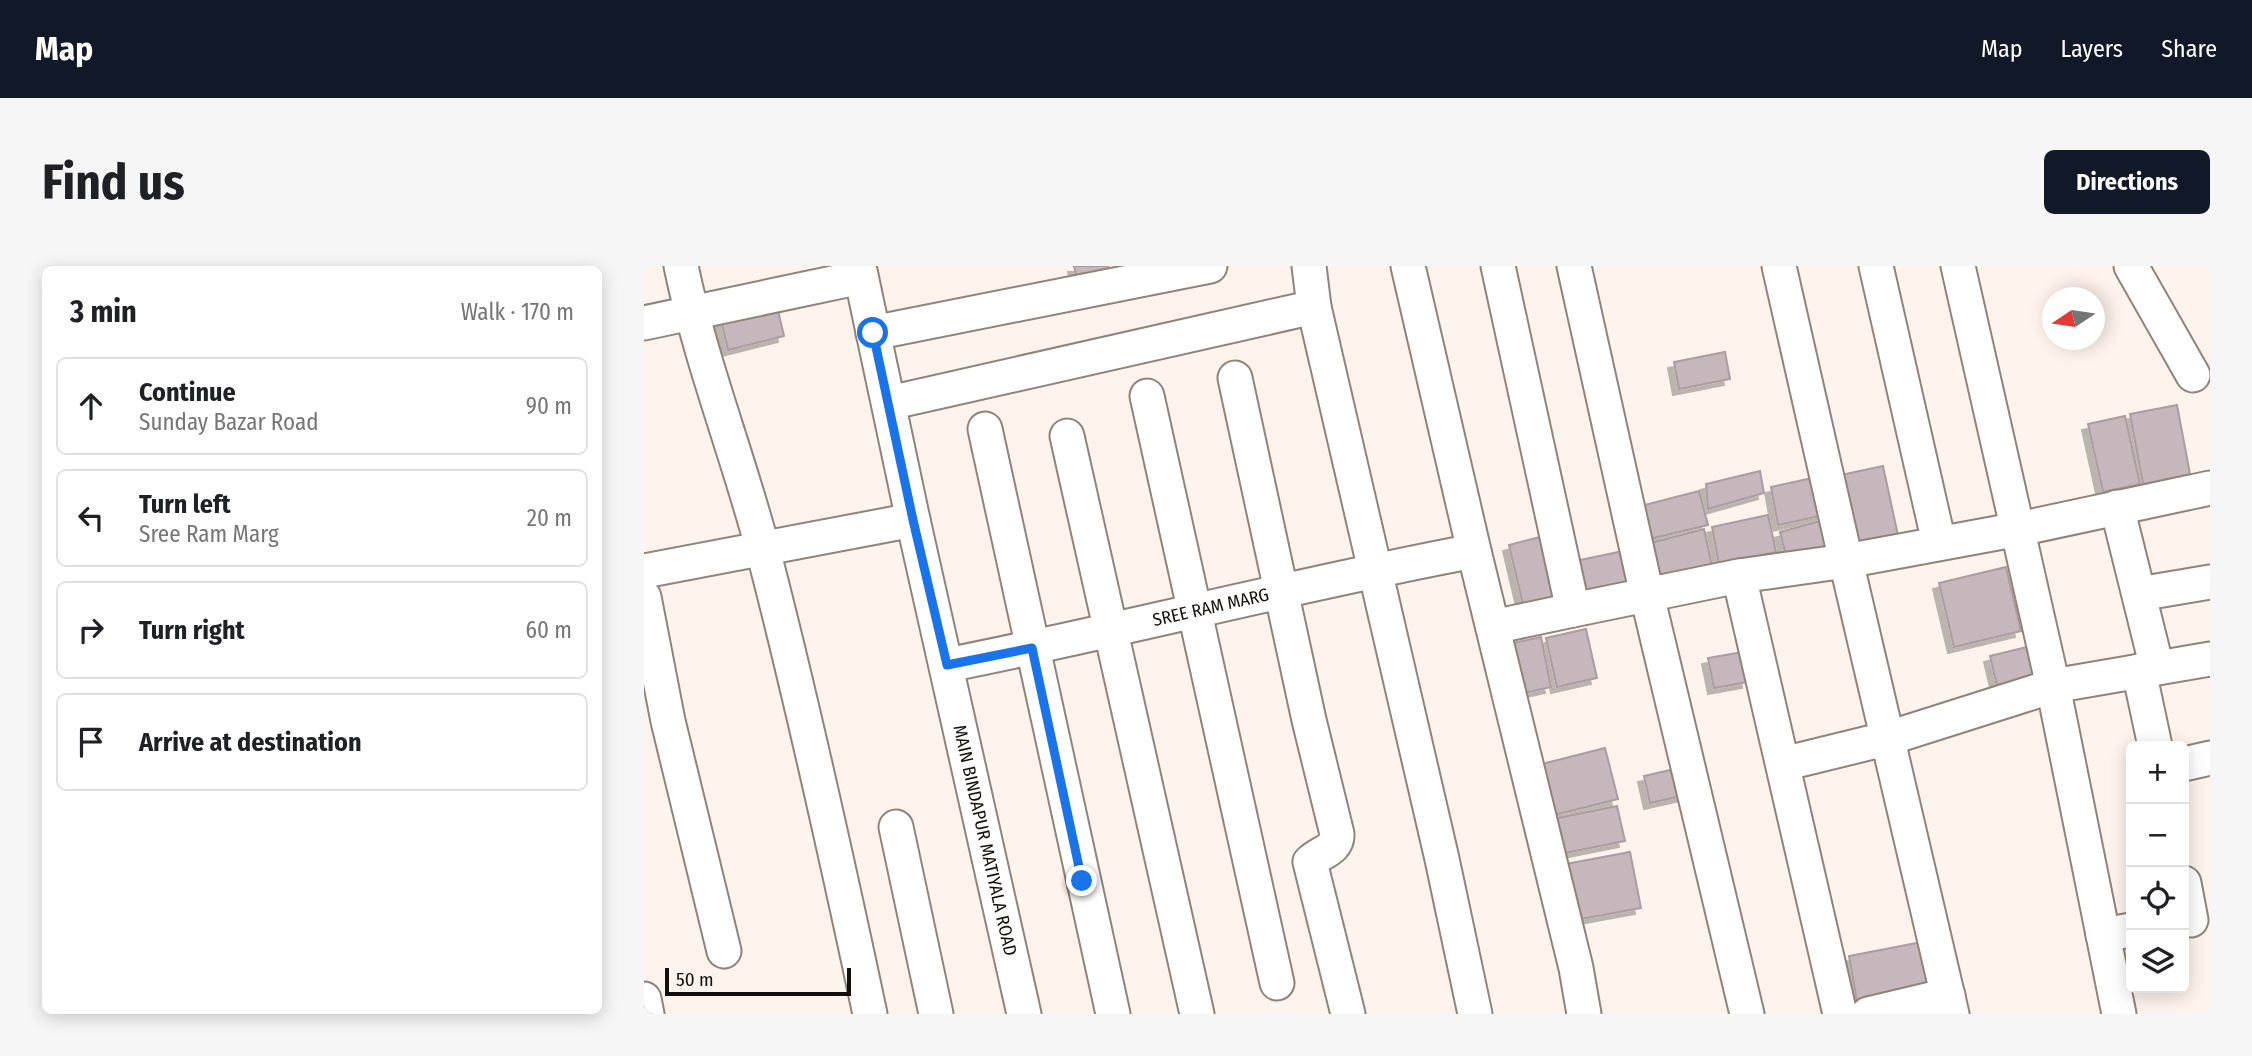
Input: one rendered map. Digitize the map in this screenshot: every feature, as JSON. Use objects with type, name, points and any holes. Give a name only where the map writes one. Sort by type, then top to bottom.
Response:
[{"type":"street","points":[[681,266],[691,313],[762,548],[832,832],[870,1014]]},
{"type":"street","points":[[873,333],[1210,266]]},
{"type":"street","points":[[1309,266],[1314,307],[1442,859],[1475,1014]]},
{"type":"street","points":[[1408,266],[1474,551],[1576,968],[1584,1014]]},
{"type":"street","points":[[1498,266],[1573,610]]},
{"type":"street","points":[[1574,266],[1647,595],[1747,1014]]},
{"type":"street","points":[[1779,266],[1950,1004],[1868,1014]]},
{"type":"street","points":[[1876,266],[1939,543]]},
{"type":"street","points":[[1958,266],[2053,687],[2117,933],[2119,1014]]},
{"type":"street","points":[[2131,266],[2193,375]]},
{"type":"street","points":[[644,323],[860,272]]},
{"type":"street","name":"MAIN BINDAPUR MATIYALA ROAD","points":[[860,272],[1024,1014]]},
{"type":"street","points":[[889,402],[1314,307]]},
{"type":"street","points":[[1236,378],[1281,592],[1337,834],[1334,846],[1315,856],[1310,862],[1349,1014]]},
{"type":"street","points":[[1147,397],[1277,984]]},
{"type":"street","points":[[985,429],[1113,1014]]},
{"type":"street","points":[[1067,436],[1197,1014]]},
{"type":"street","points":[[1493,627],[1740,576],[1846,561],[2018,529],[2210,488]]},
{"type":"street","points":[[2117,507],[2139,594],[2155,741]]},
{"type":"street","points":[[644,571],[913,520]]},
{"type":"street","name":"SREE RAM MARG","points":[[947,665],[1111,631],[1374,570],[1474,551]]},
{"type":"street","points":[[1740,576],[1840,1014]]},
{"type":"street","points":[[2139,594],[2210,582]]},
{"type":"street","points":[[644,597],[668,721],[724,951]]},
{"type":"street","points":[[1783,764],[1888,738],[2053,687],[2210,659]]},
{"type":"street","points":[[2189,763],[2210,758]]},
{"type":"street","points":[[896,827],[936,1014]]},
{"type":"street","points":[[2189,899],[2195,919]]},
{"type":"street","points":[[644,999],[648,1014]]},
{"type":"building","points":[[1074,266],[1108,266],[1112,280],[1079,288]]},
{"type":"building","points":[[777,306],[784,336],[728,350],[721,320]]},
{"type":"building","points":[[1725,352],[1730,379],[1679,389],[1674,362]]},
{"type":"building","points":[[2177,405],[2190,474],[2143,484],[2130,414]]},
{"type":"building","points":[[2125,416],[2140,484],[2103,492],[2088,424]]},
{"type":"building","points":[[1883,466],[1899,540],[1856,548],[1841,475]]},
{"type":"building","points":[[1760,471],[1764,493],[1708,509],[1706,484]]},
{"type":"building","points":[[1821,476],[1829,514],[1778,525],[1771,487]]},
{"type":"building","points":[[1699,491],[1708,525],[1645,540],[1637,507]]},
{"type":"building","points":[[1768,515],[1776,552],[1719,564],[1712,527]]},
{"type":"building","points":[[1824,520],[1833,552],[1788,564],[1780,532]]},
{"type":"building","points":[[1704,529],[1713,571],[1656,583],[1647,544]]},
{"type":"building","points":[[1544,536],[1559,600],[1524,609],[1509,545]]},
{"type":"building","points":[[1633,549],[1642,593],[1584,605],[1575,561]]},
{"type":"building","points":[[2006,567],[2021,631],[1954,647],[1939,583]]},
{"type":"building","points":[[1586,629],[1597,678],[1557,687],[1546,638]]},
{"type":"building","points":[[1541,637],[1551,687],[1515,695],[1504,645]]},
{"type":"building","points":[[2027,647],[2035,681],[1998,690],[1990,656]]},
{"type":"building","points":[[1743,652],[1748,682],[1714,688],[1708,658]]},
{"type":"building","points":[[1605,748],[1618,799],[1542,818],[1530,767]]},
{"type":"building","points":[[1679,768],[1686,795],[1650,803],[1644,776]]},
{"type":"building","points":[[1617,806],[1625,841],[1550,856],[1543,821]]},
{"type":"building","points":[[1630,852],[1641,908],[1570,921],[1560,865]]},
{"type":"building","points":[[1922,942],[1932,993],[1858,1007],[1849,956]]},
{"type":"route","points":[[873,333],[947,665],[1032,648],[1082,881]]}]
